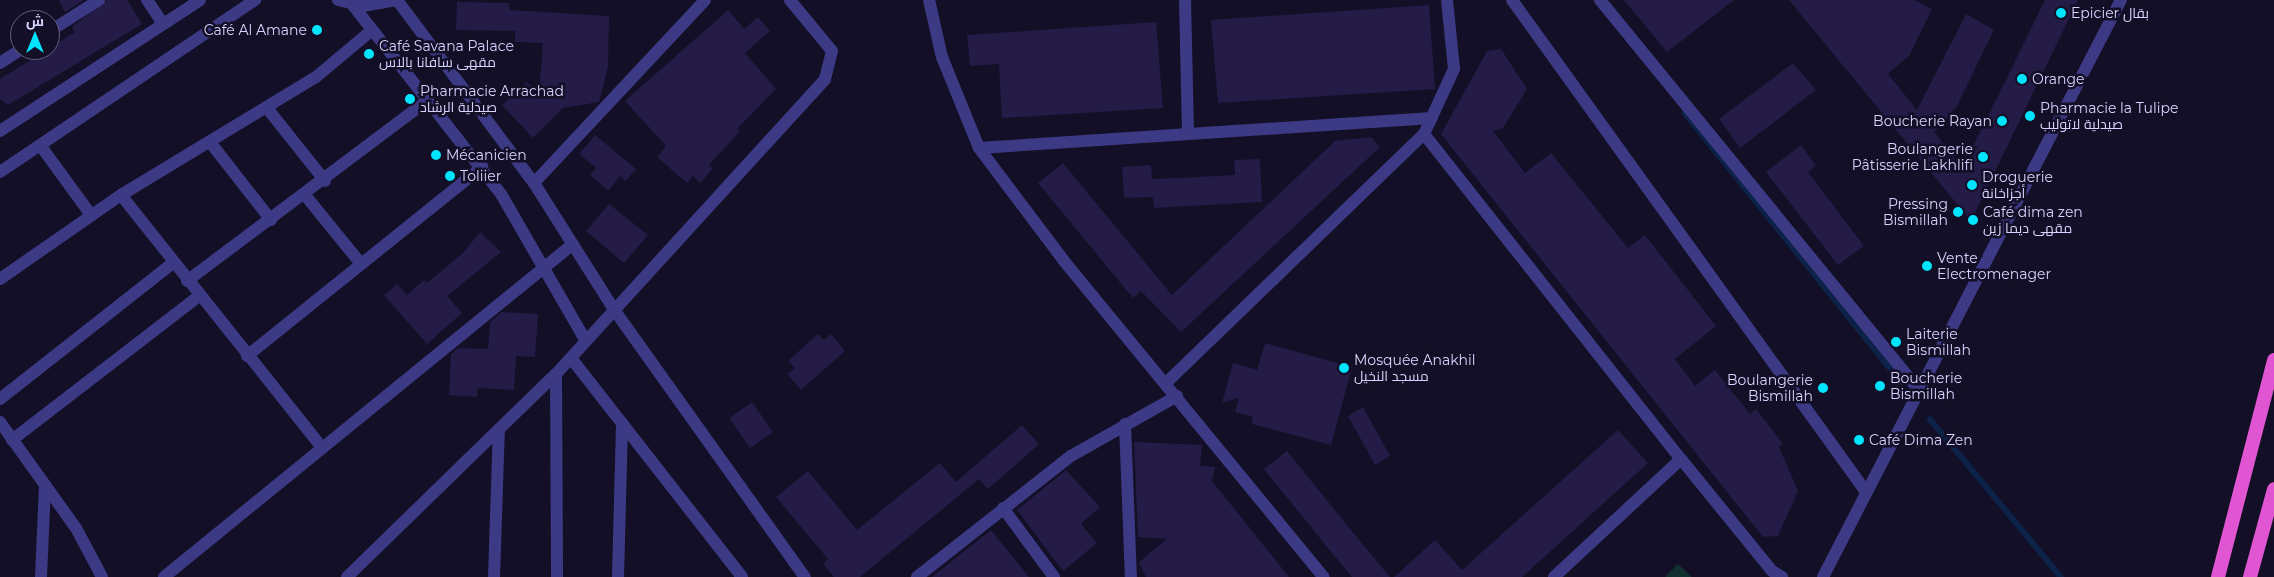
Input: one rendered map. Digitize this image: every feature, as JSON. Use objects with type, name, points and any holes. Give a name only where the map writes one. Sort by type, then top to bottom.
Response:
[{"type":"highway","points":[[2218,577],[2274,360]]},
{"type":"highway","points":[[2250,577],[2274,488]]},
{"type":"street","points":[[60,25],[99,0]]},
{"type":"street","points":[[147,0],[163,24]]},
{"type":"street","points":[[2,126],[200,0]]},
{"type":"street","points":[[0,172],[256,0]]},
{"type":"street","points":[[338,0],[352,4],[397,0],[534,183],[615,311],[805,577]]},
{"type":"street","points":[[534,183],[705,0]]},
{"type":"street","points":[[347,577],[556,374],[825,79],[832,51],[790,0]]},
{"type":"street","points":[[929,0],[952,85],[979,148],[1064,261],[1167,382],[1324,577]]},
{"type":"street","points":[[1185,0],[1188,132]]},
{"type":"street","points":[[1167,382],[1424,134],[1454,69],[1447,0]]},
{"type":"street","points":[[1512,0],[1866,492]]},
{"type":"street","points":[[1600,0],[1919,390]]},
{"type":"street","points":[[1823,577],[2121,0]]},
{"type":"street","points":[[352,4],[482,168],[545,266],[586,341]]},
{"type":"street","points":[[0,279],[121,195],[316,77],[372,30]]},
{"type":"street","points":[[188,281],[325,181],[428,100]]},
{"type":"street","points":[[266,108],[325,181]]},
{"type":"street","points":[[979,148],[1188,132],[1432,118]]},
{"type":"street","points":[[1424,134],[1774,575]]},
{"type":"street","points":[[210,142],[270,220]]},
{"type":"street","points":[[40,145],[91,215]]},
{"type":"street","points":[[247,356],[482,168]]},
{"type":"street","points":[[121,195],[199,296],[322,448]]},
{"type":"street","points":[[305,195],[361,264]]},
{"type":"street","points":[[164,577],[573,244]]},
{"type":"street","points":[[0,399],[173,263]]},
{"type":"street","points":[[12,440],[199,296]]},
{"type":"street","points":[[570,358],[742,577]]},
{"type":"street","points":[[556,374],[557,577]]},
{"type":"street","points":[[917,577],[1071,456],[1177,396]]},
{"type":"street","points":[[0,422],[90,549],[102,577]]},
{"type":"street","points":[[618,577],[622,423]]},
{"type":"street","points":[[1125,424],[1131,577]]},
{"type":"street","points":[[494,577],[499,430]]},
{"type":"street","points":[[1554,577],[1681,459]]},
{"type":"street","points":[[41,577],[45,486]]},
{"type":"street","points":[[1004,508],[1054,577]]},
{"type":"green space","points":[[1678,564],[1692,577],[1665,577]]},
{"type":"building","points":[[59,0],[84,0],[65,12]]},
{"type":"building","points":[[107,0],[127,0],[142,24],[8,105],[0,99],[0,79],[30,60],[60,60],[60,41],[75,32],[72,27]]},
{"type":"building","points":[[1624,0],[1734,0],[1667,52]]},
{"type":"building","points":[[1789,0],[1915,0],[1932,9],[1909,56],[1888,74],[1917,110],[1966,14],[1994,30],[1951,118],[1934,132],[1953,155],[1960,173],[2045,0],[2078,0],[1971,221]]},
{"type":"building","points":[[457,2],[509,3],[509,10],[609,16],[608,67],[599,102],[563,108],[533,138],[502,105],[527,82],[539,95],[543,43],[515,42],[515,31],[456,30]]},
{"type":"building","points":[[1429,5],[1435,89],[1218,103],[1211,20]]},
{"type":"building","points":[[728,10],[744,29],[758,17],[770,31],[745,53],[776,89],[737,129],[740,131],[709,165],[713,168],[700,183],[693,176],[687,183],[657,157],[666,146],[625,101]]},
{"type":"building","points":[[1156,22],[1163,108],[1002,118],[999,64],[970,66],[967,35]]},
{"type":"building","points":[[1501,49],[1527,89],[1503,128],[1493,131],[1525,173],[1551,153],[1628,248],[1645,235],[1716,326],[1675,359],[1695,386],[1715,370],[1750,414],[1756,409],[1783,444],[1779,447],[1798,491],[1778,536],[1763,537],[1441,134],[1487,51]]},
{"type":"building","points":[[1793,63],[1816,90],[1740,148],[1719,119]]},
{"type":"building","points":[[595,135],[636,169],[626,181],[620,176],[608,191],[590,175],[596,168],[579,154]]},
{"type":"building","points":[[1371,137],[1380,147],[1181,332],[1141,291],[1133,298],[1038,183],[1063,163],[1172,295],[1335,141]]},
{"type":"building","points":[[1801,145],[1816,166],[1808,172],[1864,246],[1838,265],[1766,172]]},
{"type":"building","points":[[1260,159],[1262,202],[1154,208],[1153,197],[1124,198],[1122,167],[1151,165],[1152,179],[1235,175],[1234,160]]},
{"type":"building","points":[[609,204],[648,235],[624,263],[586,231]]},
{"type":"building","points":[[480,232],[501,252],[447,296],[462,313],[427,344],[384,295],[397,284],[407,295],[424,280],[427,283],[463,253]]},
{"type":"building","points":[[502,312],[538,314],[535,357],[516,356],[514,390],[478,388],[477,397],[449,395],[451,354],[458,348],[488,349],[490,322]]},
{"type":"building","points":[[818,334],[824,340],[831,334],[845,351],[801,390],[787,374],[795,368],[788,361]]},
{"type":"building","points":[[1265,343],[1352,367],[1331,445],[1252,424],[1253,417],[1235,412],[1239,398],[1222,403],[1233,363],[1257,370]]},
{"type":"building","points":[[752,402],[773,432],[750,448],[729,418]]},
{"type":"building","points":[[1363,407],[1390,456],[1375,465],[1348,416]]},
{"type":"building","points":[[1022,425],[1039,444],[988,489],[979,479],[860,577],[834,577],[823,564],[828,559],[776,497],[808,471],[857,530],[940,463],[956,482]]},
{"type":"building","points":[[1618,430],[1648,463],[1522,577],[1394,577],[1435,540],[1462,570]]},
{"type":"building","points":[[1134,442],[1202,445],[1200,466],[1215,467],[1212,481],[1289,577],[1146,577],[1139,562],[1167,539],[1138,537]]},
{"type":"building","points":[[1287,451],[1390,577],[1352,577],[1332,553],[1264,469]]},
{"type":"building","points":[[1066,470],[1100,507],[1081,524],[1097,543],[1063,571],[1017,510]]},
{"type":"building","points":[[991,530],[1029,577],[932,577]]},
{"type":"waterway","points":[[1685,113],[1893,372]]},
{"type":"waterway","points":[[1930,419],[2061,577]]},
{"type":"place","name":"Epicier بقال","points":[[2061,13]]},
{"type":"place","name":"Café Al Amane","points":[[317,30]]},
{"type":"place","name":"Café Savana Palace مقهى سافانا بالاس","points":[[369,54]]},
{"type":"place","name":"Orange","points":[[2022,79]]},
{"type":"place","name":"Pharmacie Arrachad صيدلية الرشاد","points":[[410,99]]},
{"type":"place","name":"Pharmacie la Tulipe صيدلية لاتوليب","points":[[2030,116]]},
{"type":"place","name":"Boucherie Rayan","points":[[2002,121]]},
{"type":"place","name":"Mécanicien","points":[[436,155]]},
{"type":"place","name":"Boulangerie Pâtisserie Lakhlifi","points":[[1983,157]]},
{"type":"place","name":"Toliier","points":[[450,176]]},
{"type":"place","name":"Droguerie أجزاخانة","points":[[1972,185]]},
{"type":"place","name":"Pressing Bismillah","points":[[1958,212]]},
{"type":"place","name":"Café dima zen مقهى ديما زين","points":[[1973,220]]},
{"type":"place","name":"Vente Electromenager","points":[[1927,266]]},
{"type":"place","name":"Laiterie Bismillah","points":[[1896,342]]},
{"type":"place","name":"Mosquée Anakhil مسجد النخيل","points":[[1344,368]]},
{"type":"place","name":"Boucherie Bismillah","points":[[1880,386]]},
{"type":"place","name":"Boulangerie Bismillah","points":[[1823,388]]},
{"type":"place","name":"Café Dima Zen","points":[[1859,440]]}]
